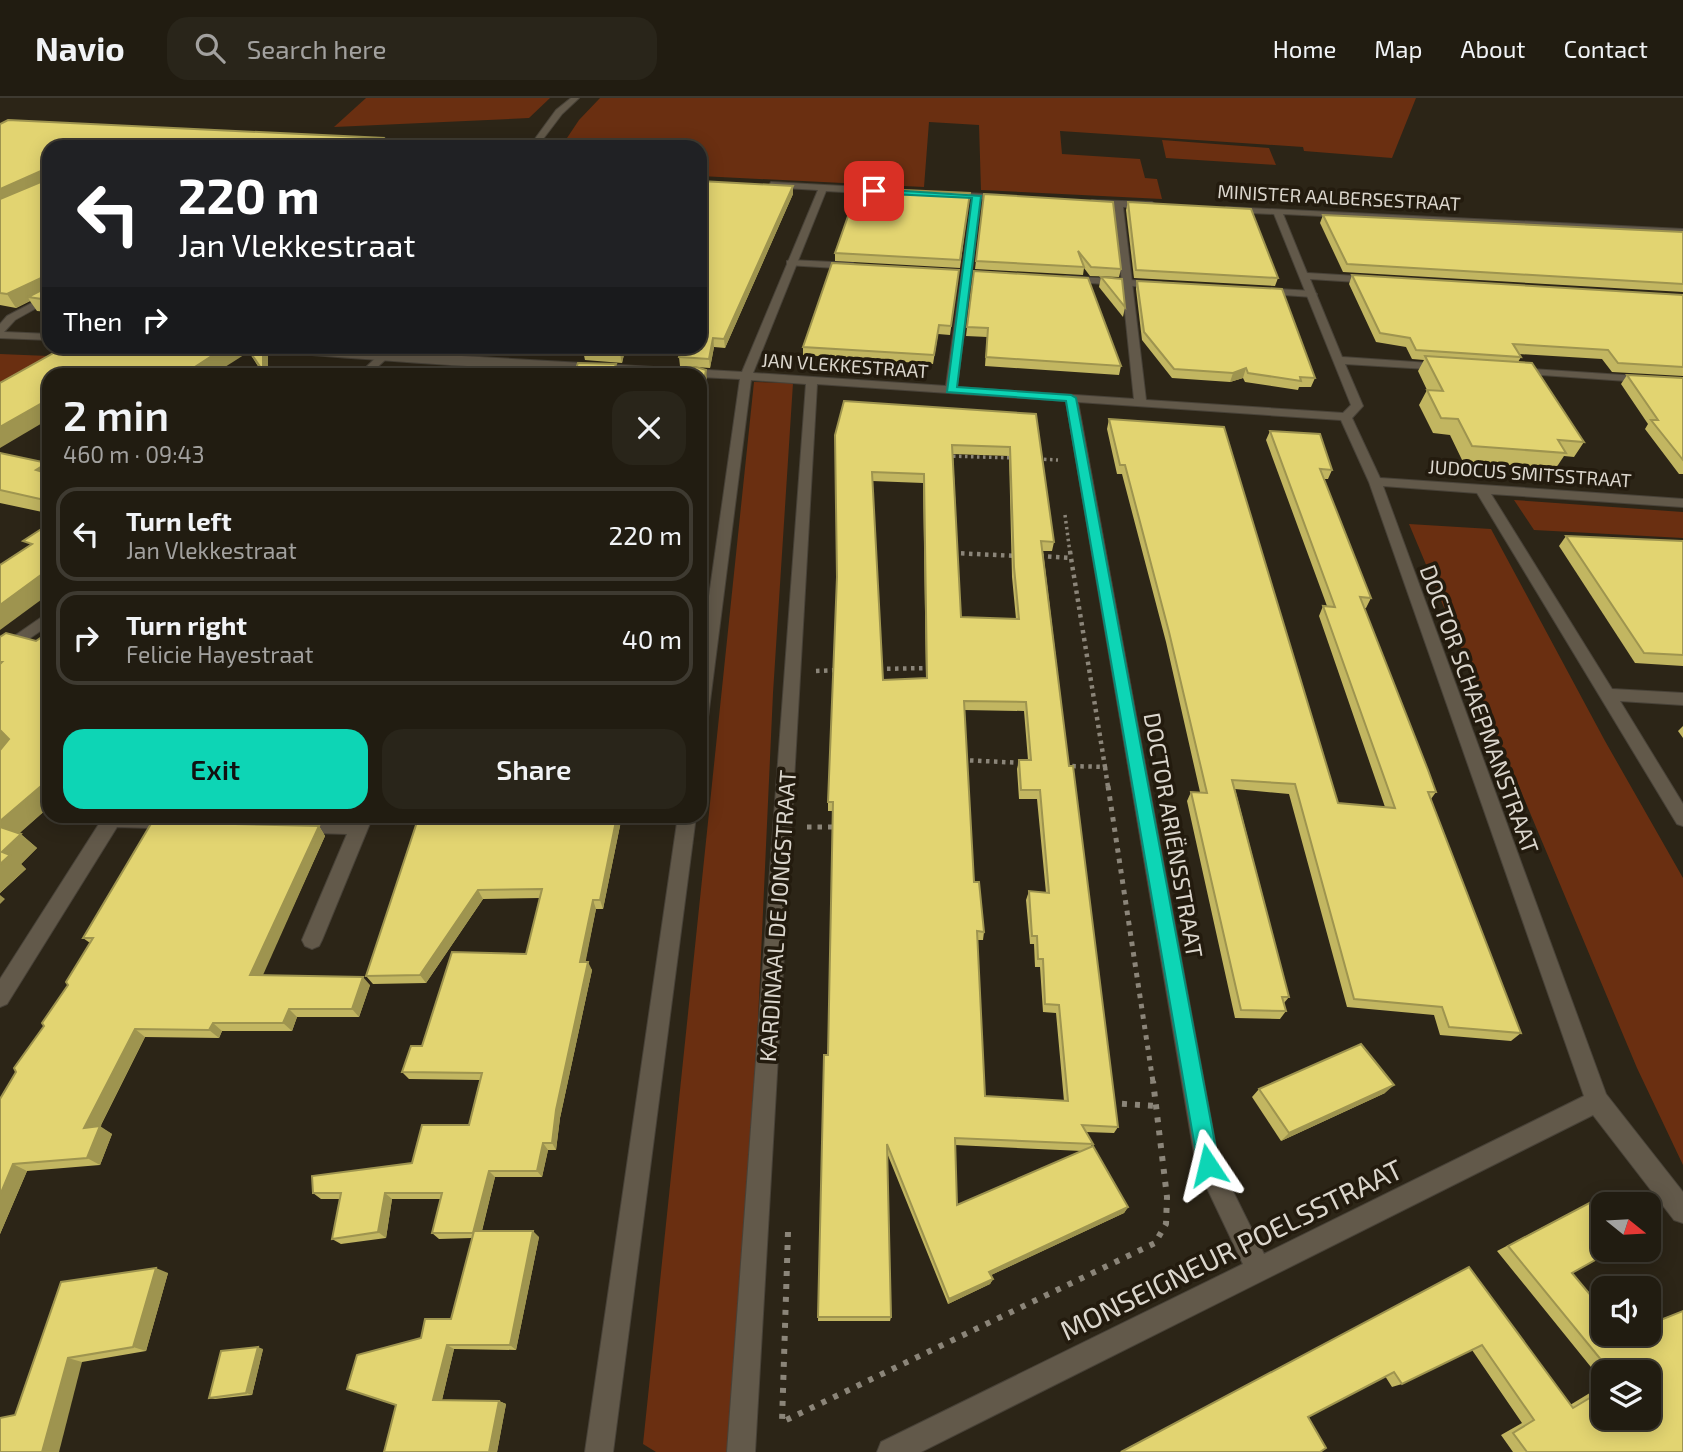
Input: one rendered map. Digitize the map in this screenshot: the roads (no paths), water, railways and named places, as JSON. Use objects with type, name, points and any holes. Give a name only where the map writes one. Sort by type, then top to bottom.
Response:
[{"type":"street","points":[[538,140],[559,112],[575,98]]},
{"type":"street","points":[[755,185],[893,192]]},
{"type":"street","points":[[707,665],[746,376],[790,262],[823,188]]},
{"type":"street","points":[[935,194],[1015,198]]},
{"type":"street","points":[[951,390],[977,196]]},
{"type":"street","points":[[1080,202],[1158,206]]},
{"type":"street","points":[[1118,204],[1140,403]]},
{"type":"street","name":"MINISTER AALBERSESTRAAT","points":[[1224,209],[1681,234]]},
{"type":"street","points":[[1277,211],[1357,406],[1346,417]]},
{"type":"street","points":[[790,262],[858,267]]},
{"type":"street","points":[[953,272],[980,274]]},
{"type":"street","points":[[1304,276],[1385,281]]},
{"type":"street","points":[[1059,279],[1179,286]]},
{"type":"street","points":[[1246,290],[1312,294]]},
{"type":"street","points":[[0,333],[11,318],[42,300]]},
{"type":"street","points":[[0,333],[42,336]]},
{"type":"street","name":"JAN VLEKKESTRAAT","points":[[343,354],[598,368]]},
{"type":"street","points":[[371,368],[387,354]]},
{"type":"street","points":[[442,368],[449,360]]},
{"type":"street","points":[[1339,360],[1463,368]]},
{"type":"street","points":[[1504,370],[1683,382]]},
{"type":"street","name":"JAN VLEKKESTRAAT","points":[[707,374],[1346,417]]},
{"type":"street","name":"KARDINAAL DE JONGSTRAAT","points":[[741,1452],[812,380]]},
{"type":"street","name":"DOCTOR ARIËNSSTRAAT","points":[[1071,398],[1208,1165],[1259,1271]]},
{"type":"street","name":"DOCTOR SCHAEPMANSTRAAT","points":[[1346,417],[1375,482],[1597,1101],[1683,1210]]},
{"type":"street","name":"JUDOCUS SMITSSTRAAT","points":[[1375,482],[1683,503]]},
{"type":"street","points":[[1481,488],[1683,819]]},
{"type":"street","points":[[0,653],[42,622]]},
{"type":"street","points":[[1607,695],[1683,699]]},
{"type":"street","points":[[1,993],[109,823]]},
{"type":"street","points":[[312,940],[361,823]]},
{"type":"street","points":[[599,1452],[686,823]]},
{"type":"street","name":"MONSEIGNEUR POELSSTRAAT","points":[[891,1452],[1597,1101]]}]
